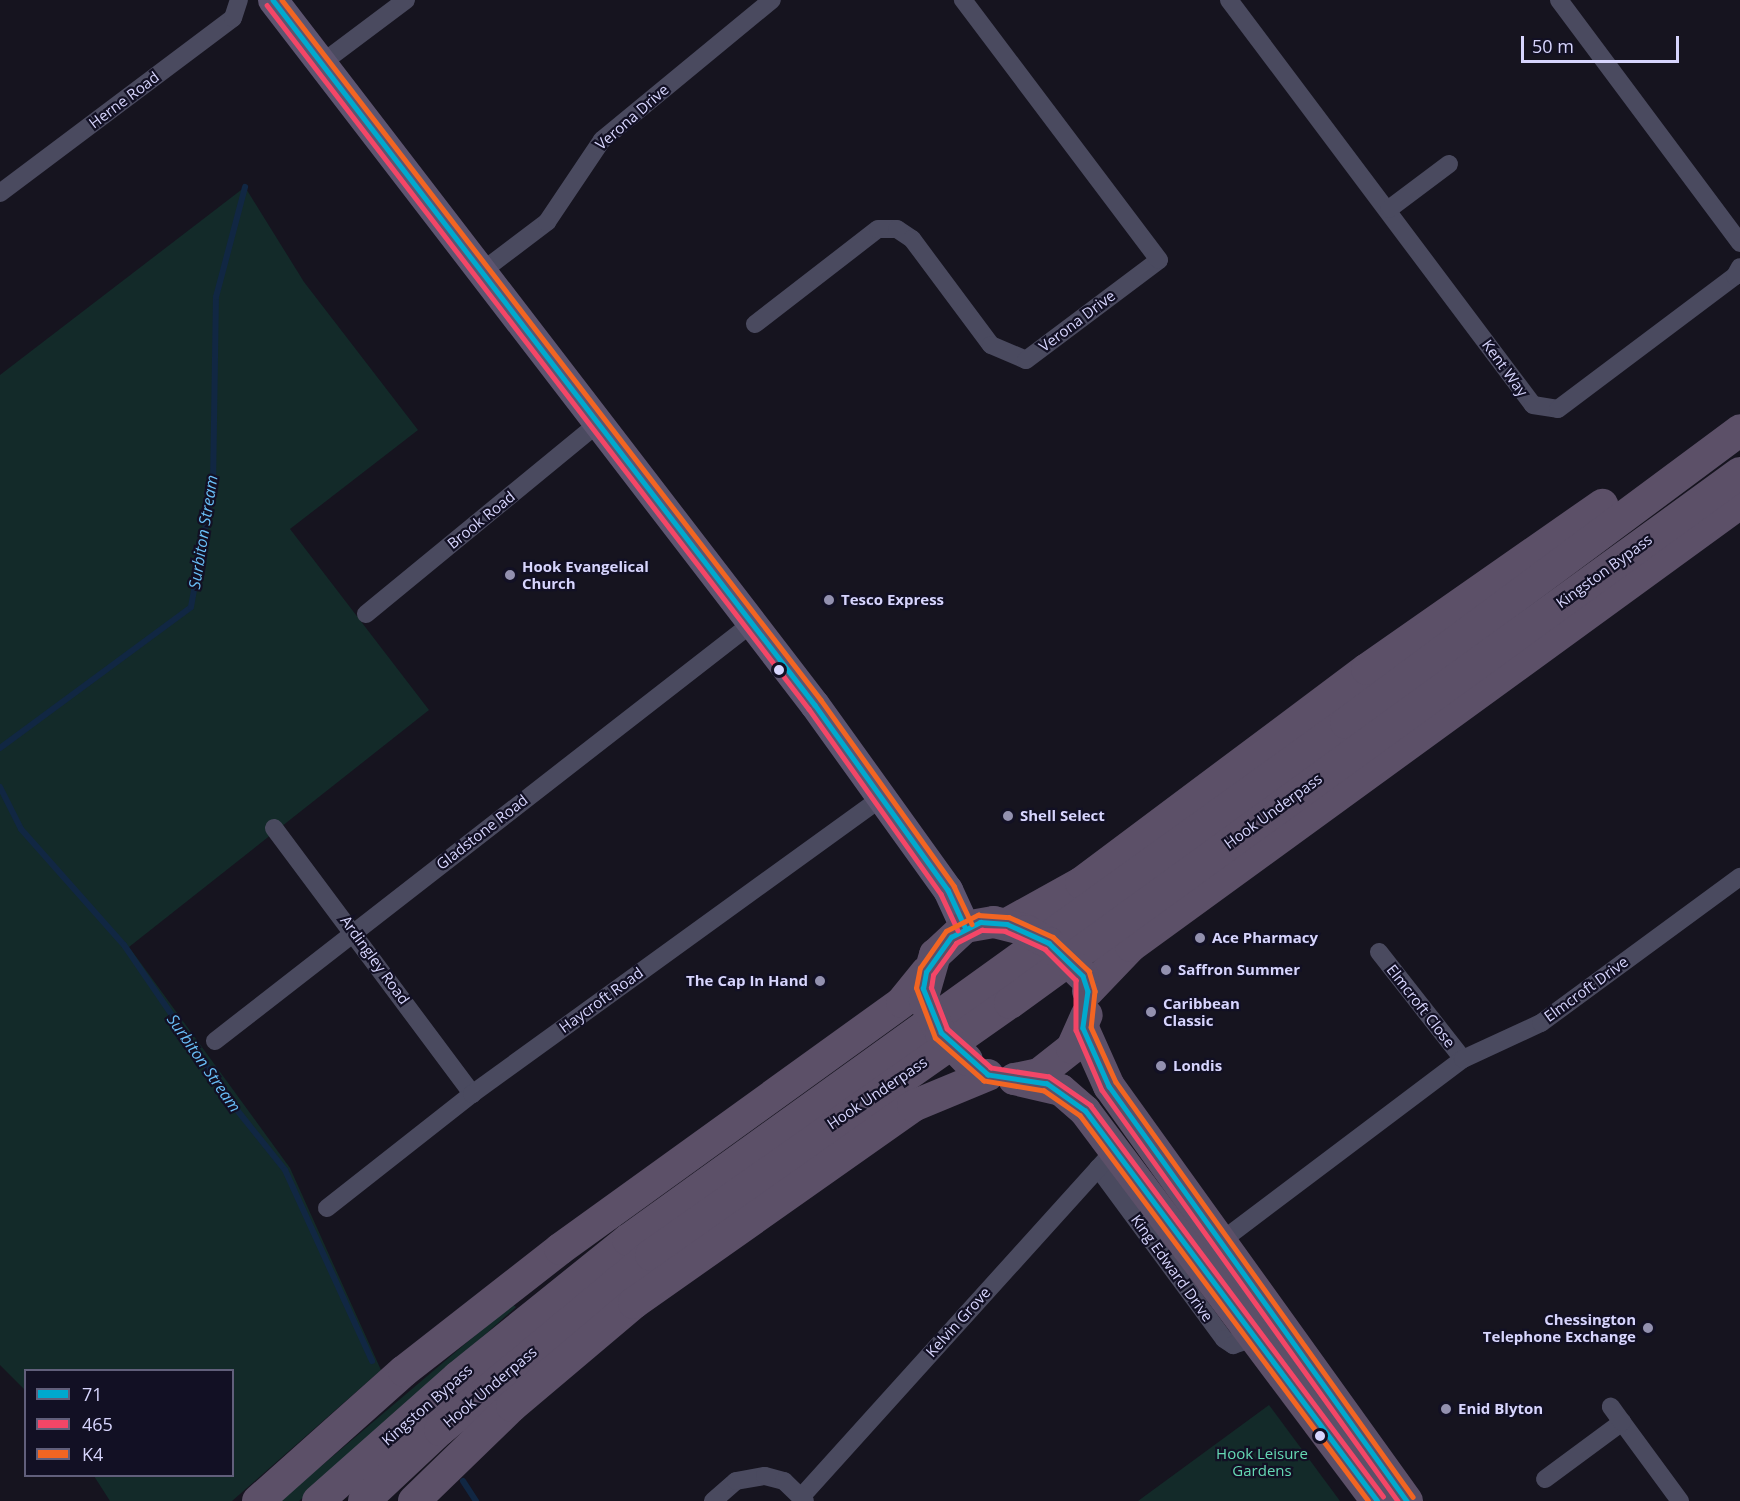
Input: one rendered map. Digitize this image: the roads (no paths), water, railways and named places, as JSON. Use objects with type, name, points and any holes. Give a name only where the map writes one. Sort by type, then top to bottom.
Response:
[{"type":"highway","points":[[1017,927],[1081,884],[1367,669],[1740,415]]},
{"type":"highway","name":"Hook Underpass","points":[[538,1312],[637,1233],[1740,430]]},
{"type":"highway","name":"Kingston Bypass","points":[[1469,669],[1740,473]]},
{"type":"highway","points":[[1086,983],[1131,946],[1680,551],[1740,502]]},
{"type":"highway","name":"Hook Underpass","points":[[364,1501],[440,1430],[651,1256],[1469,669]]},
{"type":"highway","points":[[1377,1501],[1198,1257],[1106,1158],[1061,1090],[990,1072],[941,1033],[925,987],[935,954],[965,927],[1017,927],[1049,943],[1086,983],[1083,1028],[1109,1086],[1224,1239],[1407,1501]]},
{"type":"highway","points":[[258,1501],[404,1371],[579,1235],[925,987]]},
{"type":"highway","points":[[414,1501],[512,1406],[643,1296],[913,1106],[990,1072],[1054,1063],[1083,1028]]},
{"type":"highway","name":"Kingston Bypass","points":[[318,1501],[538,1312]]},
{"type":"main road","points":[[273,0],[596,425],[751,624],[881,798],[948,890],[965,927]]},
{"type":"street","name":"Herne Road","points":[[0,193],[233,18],[239,0]]},
{"type":"street","points":[[322,63],[406,0]]},
{"type":"street","name":"Verona Drive","points":[[481,272],[547,222],[602,140],[772,0]]},
{"type":"street","name":"Verona Drive","points":[[755,324],[878,229],[897,229],[912,239],[991,345],[1026,360],[1159,261],[963,0]]},
{"type":"street","name":"Kent Way","points":[[1229,0],[1389,209],[1533,405],[1545,411],[1558,410],[1736,276],[1740,267]]},
{"type":"street","points":[[1559,0],[1740,243]]},
{"type":"street","points":[[1389,209],[1449,164]]},
{"type":"street","name":"Brook Road","points":[[366,614],[596,425]]},
{"type":"street","points":[[1680,551],[1740,509]]},
{"type":"street","name":"Gladstone Road","points":[[214,1041],[751,624]]},
{"type":"street","name":"Haycroft Road","points":[[327,1208],[472,1094],[881,798]]},
{"type":"street","name":"Ardingley Road","points":[[274,828],[355,932],[472,1094]]},
{"type":"street","name":"Elmcroft Drive","points":[[1224,1239],[1463,1059],[1541,1023],[1740,877]]},
{"type":"street","name":"Elmcroft Close","points":[[1379,952],[1463,1059]]},
{"type":"street","name":"King Edward Drive","points":[[1106,1158],[1224,1339],[1233,1345],[1257,1337]]},
{"type":"street","name":"Kelvin Grove","points":[[713,1501],[736,1480],[765,1476],[804,1498],[1106,1158]]},
{"type":"street","points":[[1545,1479],[1616,1415],[1680,1501]]},
{"type":"waterway","name":"Surbiton Stream","points":[[0,748],[191,607],[213,485],[216,297],[245,187]]},
{"type":"waterway","name":"Surbiton Stream","points":[[0,787],[21,829],[124,945],[237,1110],[285,1170],[372,1361]]},
{"type":"waterway","name":"Surbiton Stream","points":[[463,1481],[476,1501]]},
{"type":"place","name":"Hook Evangelical Church","points":[[510,575]]},
{"type":"place","name":"Tesco Express","points":[[829,600]]},
{"type":"place","name":"Shell Select","points":[[1008,816]]},
{"type":"place","name":"Ace Pharmacy","points":[[1200,938]]},
{"type":"place","name":"Saffron Summer","points":[[1166,970]]},
{"type":"place","name":"The Cap In Hand","points":[[820,981]]},
{"type":"place","name":"Caribbean Classic","points":[[1151,1012]]},
{"type":"place","name":"Londis","points":[[1161,1066]]},
{"type":"place","name":"Chessington Telephone Exchange","points":[[1648,1328]]},
{"type":"place","name":"Enid Blyton","points":[[1446,1409]]},
{"type":"park label","name":"Hook Leisure Gardens","points":[[1262,1462]]}]
